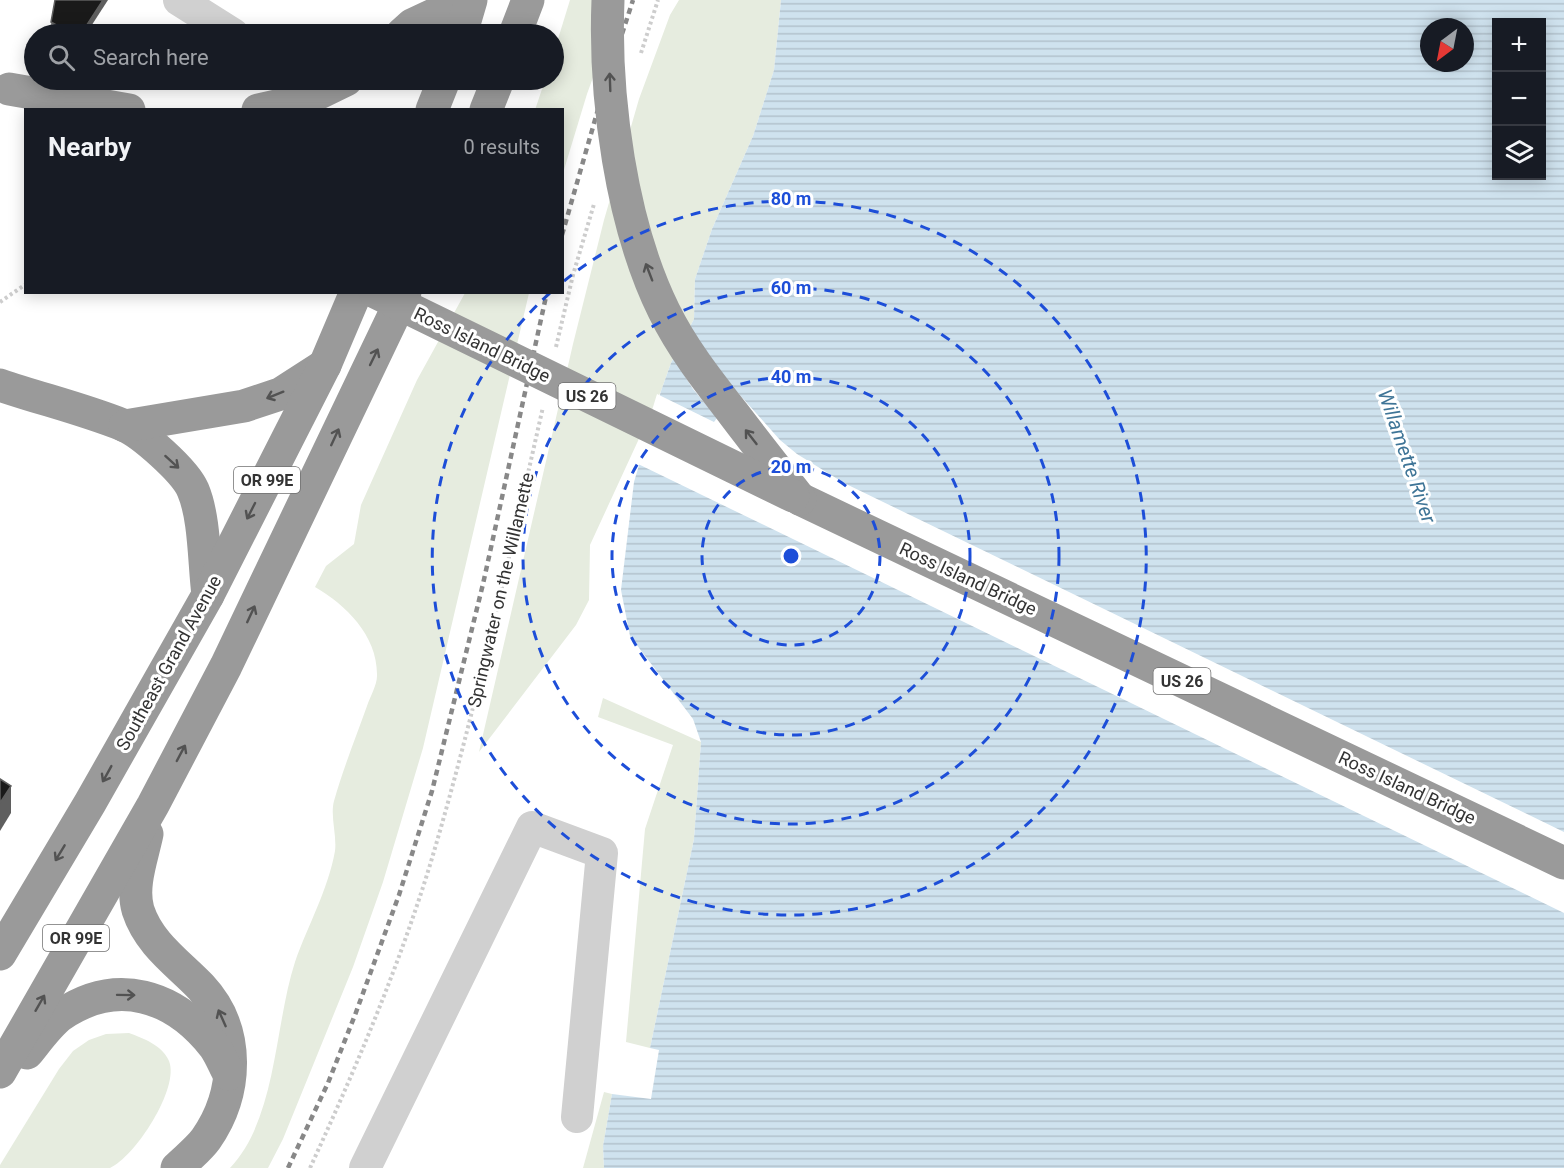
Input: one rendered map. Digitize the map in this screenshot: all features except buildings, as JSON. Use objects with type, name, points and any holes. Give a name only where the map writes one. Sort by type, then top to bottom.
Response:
[{"type":"highway","points":[[414,24],[465,0]]},
{"type":"highway","points":[[464,24],[471,0]]},
{"type":"highway","points":[[519,24],[528,0]]},
{"type":"highway","points":[[608,0],[611,92],[620,173],[639,246],[664,311],[697,367],[800,499]]},
{"type":"highway","points":[[4,86],[40,108]]},
{"type":"highway","points":[[4,86],[24,90]]},
{"type":"highway","points":[[25,90],[119,108]]},
{"type":"highway","points":[[267,108],[307,99],[325,90]]},
{"type":"highway","points":[[433,108],[440,90]]},
{"type":"highway","points":[[487,108],[494,90]]},
{"type":"highway","name":"OR 99E","points":[[325,365],[355,294]]},
{"type":"highway","name":"Ross Island Bridge","points":[[393,297],[800,499],[1564,863]]},
{"type":"highway","name":"OR 99E","points":[[0,1072],[153,805],[226,666],[393,297]]},
{"type":"highway","points":[[125,426],[244,406],[280,394],[325,365]]},
{"type":"highway","name":"Southeast Grand Avenue","points":[[0,954],[90,803],[207,595],[325,365]]},
{"type":"highway","points":[[0,385],[125,426],[168,458],[183,473],[193,489],[199,509],[207,595]]},
{"type":"highway","points":[[153,805],[136,896],[138,910],[146,931],[162,950],[202,988],[217,1007],[227,1029],[231,1053],[222,1111],[215,1126],[204,1142],[177,1168]]},
{"type":"highway","points":[[0,1087],[59,1016],[97,998],[119,994],[155,999],[175,1009],[198,1028],[215,1048],[229,1076]]},
{"type":"street","points":[[179,0],[217,24]]},
{"type":"street","points":[[365,1168],[532,827],[602,853],[577,1117]]},
{"type":"path","points":[[639,57],[658,2],[663,0]]},
{"type":"path","points":[[556,349],[573,275],[597,194]]},
{"type":"path","points":[[0,302],[24,285]]},
{"type":"path","name":"Springwater on the Willamette","points":[[310,1168],[374,1022],[429,866],[481,677],[543,405]]},
{"type":"shaded area","points":[[570,0],[621,0],[587,94],[564,170],[564,108],[536,108],[542,90],[564,90],[563,24]]},
{"type":"shaded area","points":[[679,0],[781,0],[774,70],[753,136],[712,229],[695,279],[694,319],[671,363],[661,391],[590,545],[589,600],[576,625],[479,752],[573,344],[604,220],[639,99],[670,15]]},
{"type":"shaded area","points":[[464,294],[529,294],[423,748],[383,882],[353,967],[283,1139],[268,1168],[230,1168],[245,1147],[257,1124],[266,1098],[295,962],[323,894],[332,865],[335,851],[334,801],[377,680],[376,661],[372,648],[358,623],[338,603],[315,587],[326,566],[354,544],[361,505],[417,380]]},
{"type":"shaded area","points":[[603,698],[701,742],[694,839],[650,1048],[626,1042],[645,829],[673,745],[598,717]]},
{"type":"shaded area","points":[[129,1033],[146,1040],[162,1051],[169,1061],[171,1073],[162,1104],[143,1136],[131,1150],[110,1168],[0,1168],[59,1069],[73,1051],[89,1040],[106,1034]]},
{"type":"shaded area","points":[[604,1092],[612,1094],[603,1146],[604,1168],[583,1168]]},
{"type":"water","name":"Willamette River","points":[[781,0],[1564,0],[1564,1168],[604,1168],[603,1146],[612,1094],[651,1099],[659,1050],[650,1048],[694,839],[701,742],[693,719],[630,636],[621,590],[634,482],[671,363],[694,319],[695,279],[712,229],[753,136],[774,70]]},
{"type":"pier","points":[[698,340],[721,374],[780,440],[797,454],[844,483],[1564,832],[1564,913],[636,463],[657,394],[714,422],[717,418],[693,389],[672,356]]},
{"type":"railway","points":[[564,228],[601,99],[633,0]]},
{"type":"railway","points":[[288,1168],[328,1083],[355,1015],[399,895],[432,791],[483,584],[547,294]]}]
